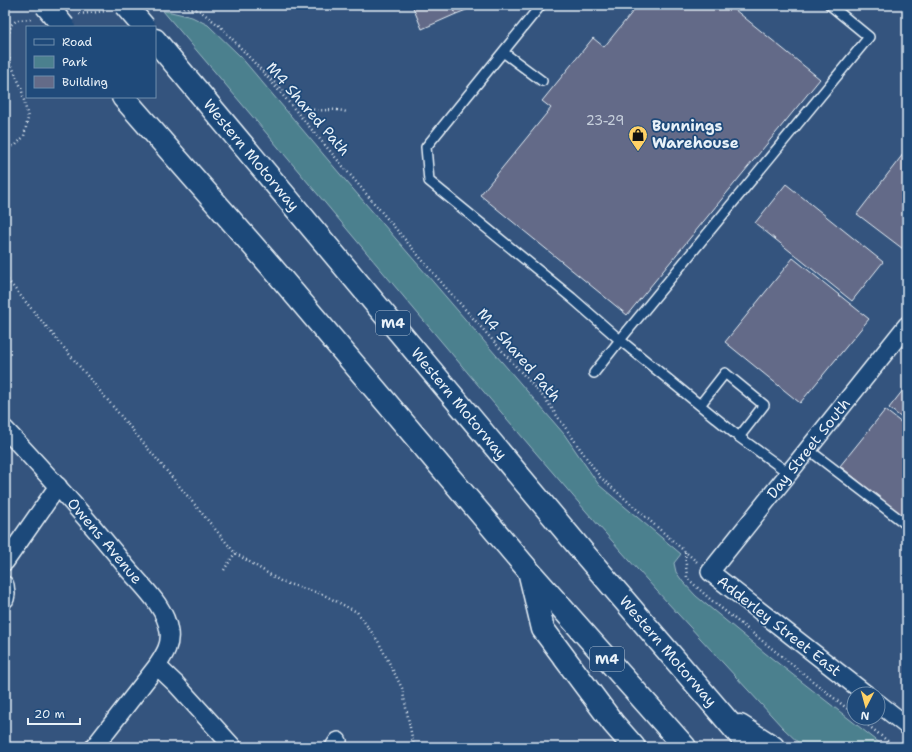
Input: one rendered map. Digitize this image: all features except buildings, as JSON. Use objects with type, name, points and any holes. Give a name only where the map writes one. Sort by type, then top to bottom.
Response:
[{"type":"highway","points":[[43,11],[71,21]]},
{"type":"highway","name":"Western Motorway","points":[[156,41],[588,558],[750,747]]},
{"type":"highway","name":"M4","points":[[125,98],[270,265],[529,572],[684,747]]},
{"type":"highway","points":[[529,572],[543,629],[613,723],[634,747]]},
{"type":"highway","points":[[719,712],[773,747]]},
{"type":"street","name":"Day Street South","points":[[710,572],[790,474],[907,325]]},
{"type":"street","name":"Owens Avenue","points":[[5,429],[102,536],[161,608],[168,625],[170,633],[169,644],[157,666],[95,747]]},
{"type":"street","points":[[5,562],[58,486]]},
{"type":"street","name":"Adderley Street East","points":[[710,572],[856,686]]},
{"type":"street","points":[[5,585],[5,599]]},
{"type":"street","points":[[157,666],[176,684],[233,747]]},
{"type":"street","points":[[886,709],[907,726]]},
{"type":"lane","points":[[541,5],[426,147],[429,181],[739,437],[790,474]]},
{"type":"lane","points":[[594,373],[869,37],[830,5]]},
{"type":"lane","points":[[503,52],[542,81]]},
{"type":"lane","points":[[700,405],[725,373],[764,405],[739,437]]},
{"type":"lane","points":[[809,450],[907,525]]},
{"type":"path","name":"M4 Shared Path","points":[[71,21],[131,13],[169,5],[199,10],[221,27],[262,72],[446,288],[546,400],[600,477],[685,552],[686,578],[711,600],[846,708]]},
{"type":"path","points":[[5,149],[16,145],[24,136],[28,118],[21,87],[10,62],[6,45],[8,33],[11,25],[17,20],[43,11]]},
{"type":"path","points":[[262,72],[302,105],[316,110],[331,109],[347,112]]},
{"type":"path","points":[[5,277],[235,553],[282,582],[322,594],[357,612],[378,641],[402,688],[414,747]]},
{"type":"path","points":[[224,570],[235,553]]},
{"type":"path","points":[[869,726],[895,747]]},
{"type":"green space","points":[[163,11],[192,17],[208,25],[240,56],[564,434],[599,485],[681,554],[674,563],[676,572],[696,596],[765,653],[846,716],[846,726],[858,726],[885,747],[803,747],[783,728],[609,538]]},
{"type":"place","name":"Bunnings Warehouse","points":[[638,152]]}]
